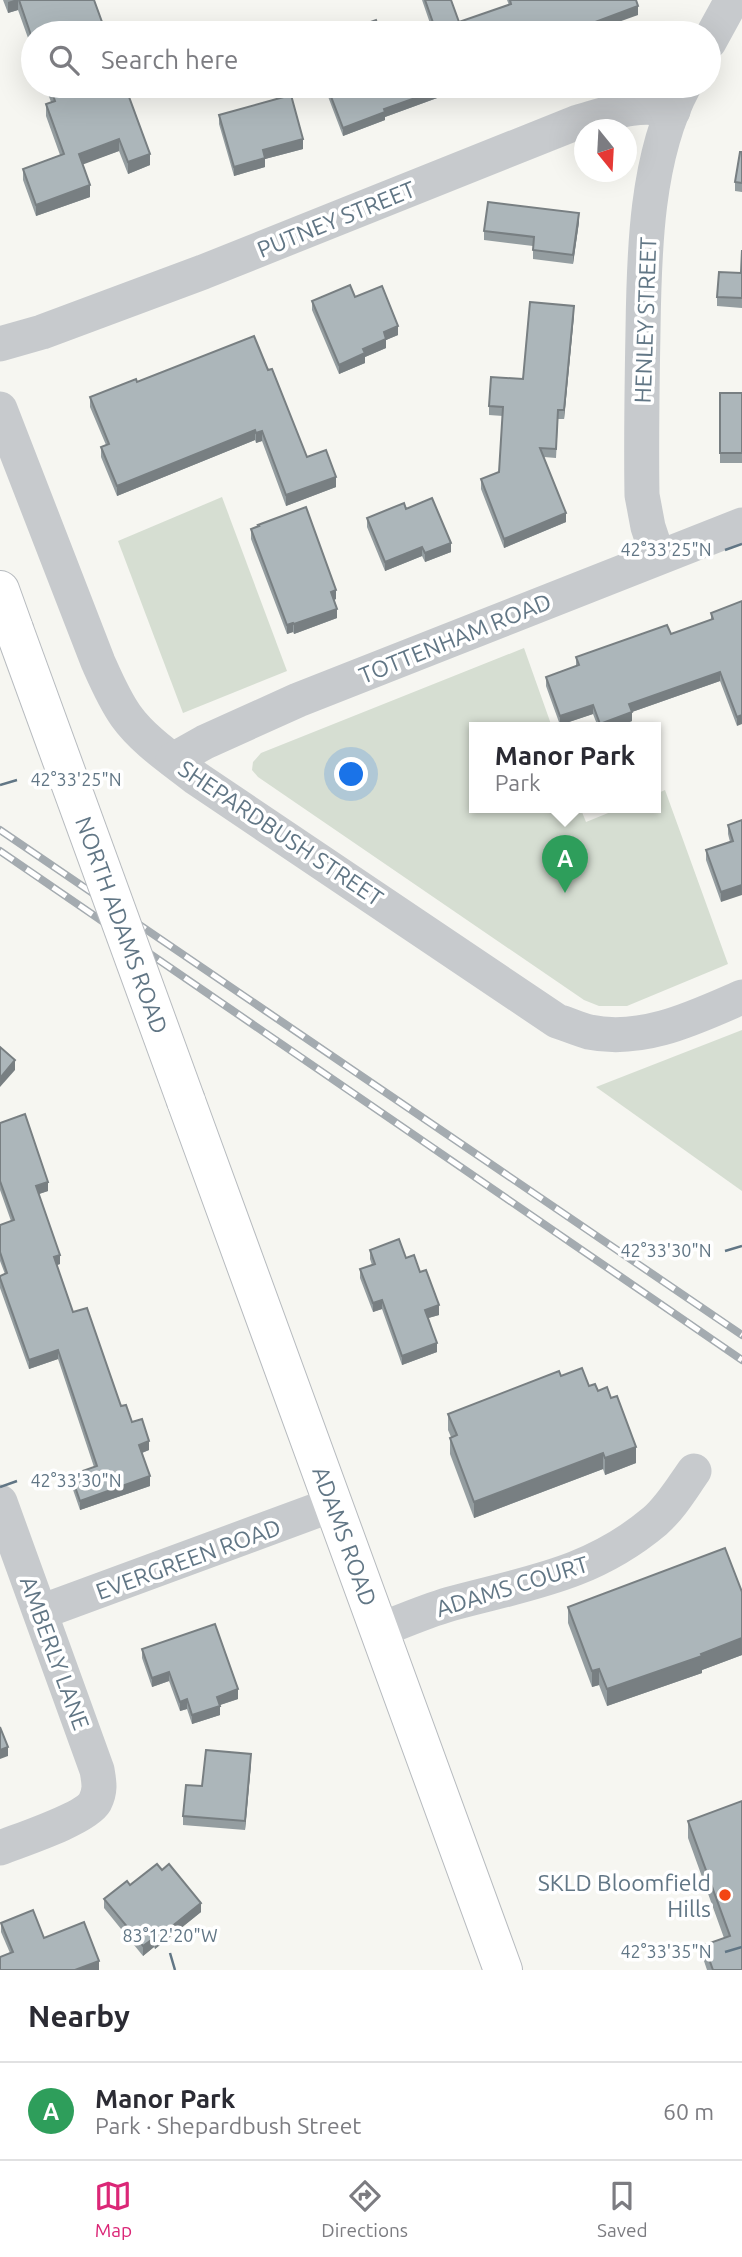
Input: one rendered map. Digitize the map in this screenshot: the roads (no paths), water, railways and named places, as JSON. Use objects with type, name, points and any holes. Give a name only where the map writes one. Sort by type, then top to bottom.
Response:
[{"type":"main road","name":"NORTH ADAMS ROAD","points":[[0,590],[186,1101]]},
{"type":"main road","name":"ADAMS ROAD","points":[[186,1101],[503,1970]]},
{"type":"street","points":[[720,21],[732,0]]},
{"type":"street","name":"PUTNEY STREET","points":[[0,344],[41,332],[203,272],[578,122],[678,99]]},
{"type":"street","name":"HENLEY STREET","points":[[658,558],[642,495],[644,274],[655,173],[678,99]]},
{"type":"street","name":"SHEPARDBUSH STREET","points":[[0,409],[111,690],[135,727],[173,760],[557,1021],[587,1031],[625,1035],[677,1024],[742,997]]},
{"type":"street","name":"TOTTENHAM ROAD","points":[[173,760],[205,742],[298,700],[742,525]]},
{"type":"street","name":"ADAMS COURT","points":[[380,1630],[448,1605],[563,1575],[602,1558],[656,1520],[675,1499],[694,1471]]},
{"type":"street","name":"AMBERLY LANE","points":[[0,1502],[97,1770],[100,1788],[93,1804],[80,1814],[0,1848]]},
{"type":"street","name":"EVERGREEN ROAD","points":[[41,1612],[334,1504]]},
{"type":"railway","points":[[0,830],[742,1335]]},
{"type":"railway","points":[[0,851],[742,1360]]},
{"type":"place","name":"Manor Park","points":[[565,893]]},
{"type":"place","name":"SKLD Bloomfield Hills","points":[[725,1895]]}]
